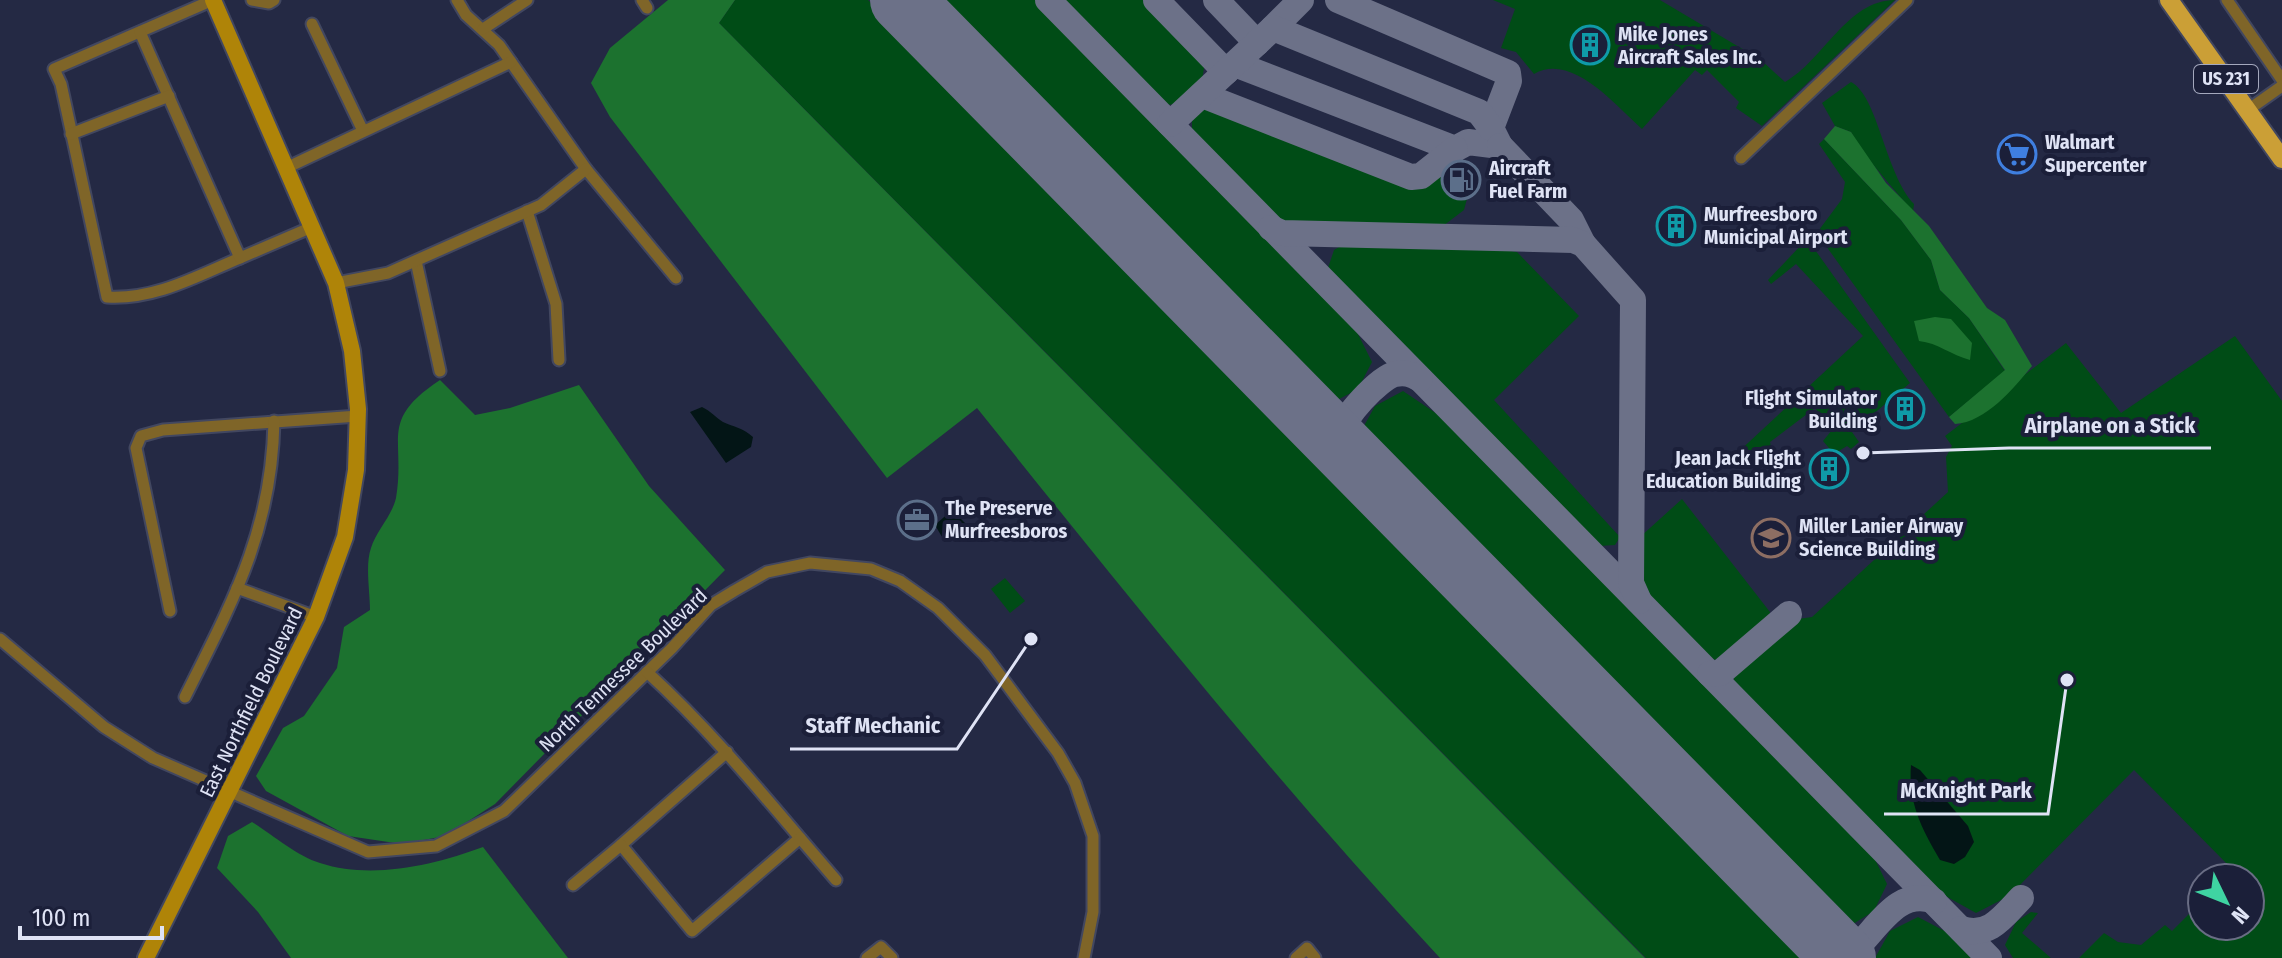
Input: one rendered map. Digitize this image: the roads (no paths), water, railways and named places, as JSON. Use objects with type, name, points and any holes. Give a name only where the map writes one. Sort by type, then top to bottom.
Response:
[{"type":"main road","name":"East Northfield Boulevard","points":[[146,958],[316,617],[345,537],[356,470],[358,416],[352,351],[336,283],[213,0]]},
{"type":"main road","name":"US 231","points":[[2169,0],[2282,159]]},
{"type":"street","points":[[213,0],[54,69],[107,297],[123,298],[167,290],[312,227]]},
{"type":"street","points":[[252,0],[274,0]]},
{"type":"street","points":[[457,0],[511,62],[586,169],[676,278]]},
{"type":"street","points":[[483,29],[527,0]]},
{"type":"street","points":[[1741,158],[1907,0]]},
{"type":"street","points":[[2227,0],[2282,80]]},
{"type":"street","points":[[312,24],[363,131]]},
{"type":"street","points":[[140,32],[240,258]]},
{"type":"street","points":[[286,168],[511,62]]},
{"type":"street","points":[[2248,110],[2282,86]]},
{"type":"street","points":[[71,134],[169,96]]},
{"type":"street","points":[[336,283],[388,273],[541,205],[586,169]]},
{"type":"street","points":[[527,211],[556,304],[559,360]]},
{"type":"street","points":[[416,261],[440,371]]},
{"type":"street","points":[[170,611],[136,448],[141,436],[163,430],[358,416]]},
{"type":"street","points":[[185,697],[237,588],[262,526],[273,471],[274,421]]},
{"type":"street","name":"North Tennessee Boulevard","points":[[0,639],[104,727],[153,758],[368,852],[436,846],[504,811],[711,605],[767,572],[810,563],[871,569],[900,581],[938,608],[985,655],[1058,753],[1075,783],[1093,836],[1093,912],[1084,958]]},
{"type":"street","points":[[237,588],[316,617]]},
{"type":"street","points":[[647,672],[692,712],[836,880]]},
{"type":"street","points":[[573,885],[727,752]]},
{"type":"street","points":[[621,845],[692,931],[800,838]]},
{"type":"street","points":[[867,958],[881,947],[892,958]]},
{"type":"street","points":[[1296,958],[1307,948],[1315,958]]},
{"type":"place","name":"Mike Jones Aircraft Sales Inc.","points":[[1590,45]]},
{"type":"place","name":"Walmart Supercenter","points":[[2017,154]]},
{"type":"place","name":"Aircraft Fuel Farm","points":[[1461,180]]},
{"type":"place","name":"Murfreesboro Municipal Airport","points":[[1676,226]]},
{"type":"place","name":"Flight Simulator Building","points":[[1905,409]]},
{"type":"place","name":"Airplane on a Stick","points":[[1863,453]]},
{"type":"place","name":"Jean Jack Flight Education Building","points":[[1829,469]]},
{"type":"place","name":"The Preserve Murfreesboros","points":[[917,520]]},
{"type":"place","name":"Miller Lanier Airway Science Building","points":[[1771,538]]},
{"type":"place","name":"Staff Mechanic","points":[[1031,639]]},
{"type":"place","name":"McKnight Park","points":[[2067,680]]}]
